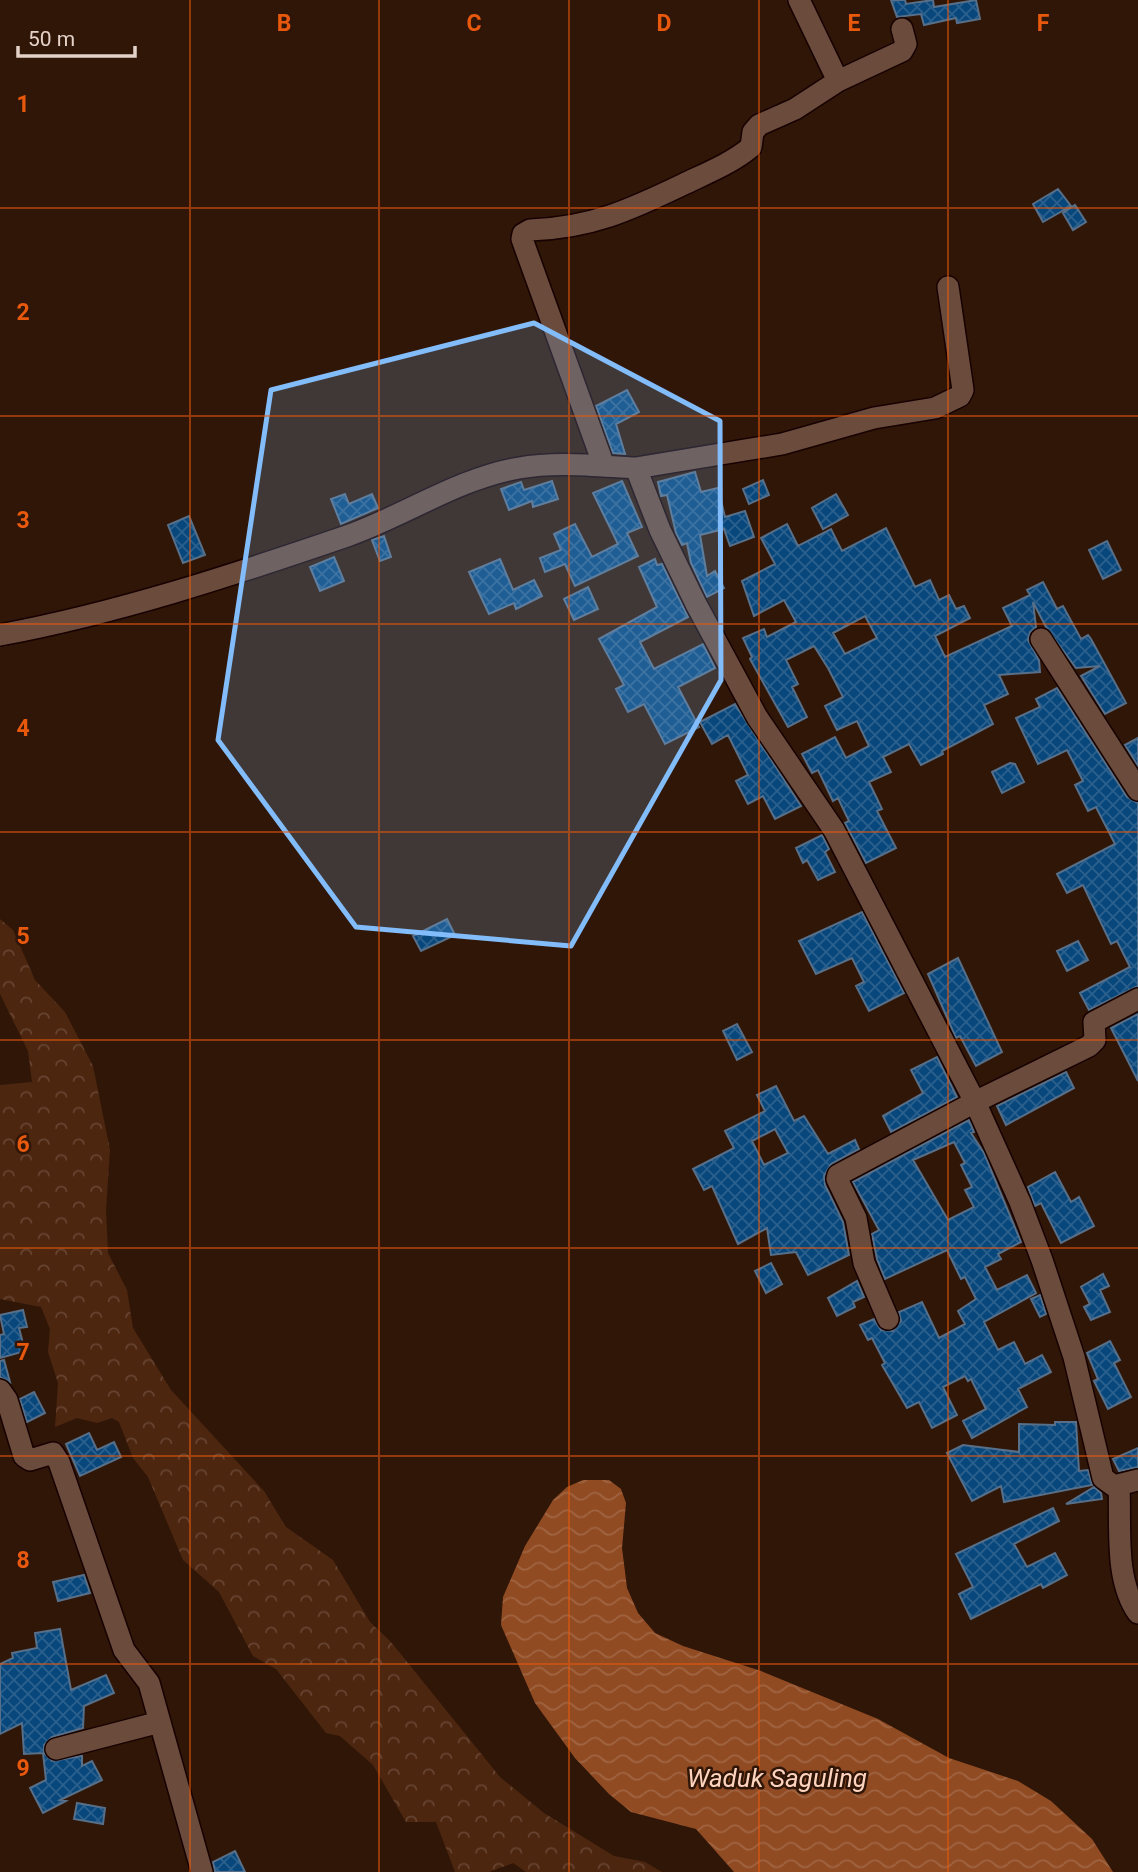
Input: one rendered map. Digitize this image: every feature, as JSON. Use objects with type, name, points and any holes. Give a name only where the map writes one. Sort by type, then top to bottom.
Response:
[{"type":"street","points":[[799,0],[838,81]]},
{"type":"street","points":[[604,466],[522,239],[523,234],[530,230],[583,226],[627,212],[715,170],[751,147],[753,132],[759,125],[804,104],[838,81],[902,51],[906,44],[902,29]]},
{"type":"street","points":[[0,635],[86,616],[268,563],[353,533],[465,485],[504,472],[537,466],[636,468],[782,444],[874,418],[935,408],[960,396],[963,390],[948,287]]},
{"type":"street","points":[[636,468],[660,530],[696,604],[757,717],[834,830],[975,1102],[1020,1202],[1074,1357],[1104,1478],[1112,1486],[1128,1483],[1124,1580],[1138,1613]]},
{"type":"street","points":[[1041,639],[1138,790]]},
{"type":"street","points":[[888,1319],[864,1262],[857,1221],[837,1179],[838,1175],[975,1102],[1089,1046],[1095,1040],[1094,1022],[1138,999]]},
{"type":"street","points":[[0,1390],[7,1400],[24,1456],[30,1460],[53,1453],[59,1462],[121,1642],[129,1660],[149,1683],[202,1872]]},
{"type":"street","points":[[55,1749],[160,1722]]},
{"type":"highlighted area","points":[[534,323],[720,421],[721,680],[571,946],[356,927],[218,740],[271,390]]},
{"type":"green space","points":[[0,919],[13,930],[35,980],[65,1012],[93,1066],[110,1150],[106,1210],[108,1253],[127,1290],[133,1328],[171,1390],[264,1491],[286,1527],[333,1560],[370,1622],[391,1642],[500,1777],[544,1813],[614,1856],[645,1862],[662,1872],[526,1872],[513,1863],[489,1872],[455,1872],[436,1822],[406,1822],[373,1765],[340,1736],[326,1733],[276,1669],[253,1656],[219,1592],[183,1560],[148,1477],[133,1458],[119,1422],[112,1418],[97,1423],[77,1418],[55,1427],[58,1383],[48,1352],[50,1329],[41,1307],[0,1299],[0,1085],[32,1082],[28,1051],[0,994]]},
{"type":"water","name":"Waduk Saguling","points":[[583,1480],[609,1480],[621,1489],[626,1503],[622,1548],[627,1588],[638,1613],[655,1633],[683,1646],[761,1671],[878,1719],[949,1758],[1018,1781],[1051,1801],[1092,1839],[1113,1872],[734,1872],[696,1829],[631,1812],[609,1794],[575,1758],[535,1703],[501,1625],[503,1597],[525,1546],[553,1500],[567,1487]]},
{"type":"building","points":[[891,0],[905,0],[906,4],[933,0],[934,7],[976,0],[980,19],[957,23],[956,18],[924,25],[921,14],[897,17]]},
{"type":"building","points":[[1058,189],[1071,206],[1043,222],[1033,204]]},
{"type":"building","points":[[1075,205],[1086,222],[1073,230],[1063,213]]},
{"type":"building","points":[[627,390],[639,412],[616,424],[625,454],[613,453],[596,406]]},
{"type":"building","points":[[695,472],[701,492],[718,488],[725,517],[745,511],[754,537],[730,546],[724,529],[700,535],[707,576],[715,571],[724,588],[707,597],[691,563],[687,543],[682,545],[676,533],[667,495],[661,496],[658,482]]},
{"type":"building","points":[[763,480],[769,495],[749,504],[743,489]]},
{"type":"building","points":[[552,481],[558,499],[533,507],[532,501],[509,510],[501,489],[521,482],[524,490]]},
{"type":"building","points":[[622,481],[642,527],[627,533],[638,556],[575,586],[565,564],[545,572],[540,558],[561,550],[554,534],[575,524],[592,557],[618,544],[593,493]]},
{"type":"building","points":[[345,494],[349,504],[372,494],[378,508],[341,524],[331,499]]},
{"type":"building","points":[[836,494],[848,515],[823,529],[812,508]]},
{"type":"building","points":[[189,516],[205,555],[183,563],[168,525]]},
{"type":"building","points":[[787,524],[798,546],[831,529],[842,551],[886,528],[915,587],[930,580],[939,600],[949,595],[956,609],[964,606],[970,618],[935,636],[945,657],[1012,626],[1003,608],[1030,595],[1027,590],[1043,582],[1057,609],[1063,606],[1081,639],[1088,635],[1091,639],[1126,703],[1105,714],[1081,676],[1100,666],[1076,668],[1046,627],[1033,602],[1036,627],[1030,632],[1028,640],[1039,660],[1040,672],[999,675],[1008,694],[984,705],[993,724],[942,751],[943,754],[921,765],[909,744],[883,757],[891,772],[869,782],[882,809],[877,811],[896,848],[866,863],[845,823],[849,821],[838,798],[833,801],[818,770],[812,773],[802,754],[835,737],[846,758],[869,746],[857,721],[837,730],[825,706],[843,697],[814,646],[786,660],[798,684],[792,687],[807,717],[788,727],[750,659],[752,657],[743,638],[764,629],[767,637],[796,622],[784,600],[754,616],[742,581],[775,564],[761,538]],"holes":[[[865,616],[877,638],[845,654],[833,633]]]},
{"type":"building","points":[[384,536],[391,557],[380,561],[372,540]]},
{"type":"building","points":[[1107,541],[1121,570],[1103,579],[1089,550]]},
{"type":"building","points":[[334,557],[344,581],[320,591],[310,567]]},
{"type":"building","points":[[500,559],[513,590],[534,580],[542,596],[516,609],[514,603],[489,614],[469,572]]},
{"type":"building","points":[[655,559],[657,565],[662,564],[688,617],[640,642],[654,669],[703,644],[715,668],[678,687],[699,727],[665,744],[644,704],[628,712],[616,689],[624,685],[599,639],[657,607],[639,567]]},
{"type":"building","points":[[588,587],[598,609],[574,620],[564,599]]},
{"type":"building","points":[[1057,688],[1127,797],[1138,803],[1138,986],[1089,1010],[1080,993],[1130,967],[1117,941],[1111,944],[1083,885],[1067,893],[1057,874],[1115,844],[1096,807],[1088,811],[1075,785],[1083,781],[1067,750],[1038,764],[1016,718],[1040,707],[1036,699]]},
{"type":"building","points":[[735,704],[801,806],[775,819],[763,796],[748,804],[736,781],[748,775],[728,735],[712,744],[700,722]]},
{"type":"building","points":[[1138,738],[1138,766],[1125,745]]},
{"type":"building","points":[[1010,763],[1015,764],[1024,782],[1002,793],[992,772]]},
{"type":"building","points":[[822,835],[829,849],[825,852],[835,872],[818,880],[807,860],[803,863],[796,848]]},
{"type":"building","points":[[862,912],[904,993],[869,1011],[856,986],[864,982],[852,958],[816,974],[799,941]]},
{"type":"building","points":[[447,919],[455,935],[421,951],[413,936]]},
{"type":"building","points":[[1078,941],[1088,960],[1067,971],[1057,951]]},
{"type":"building","points":[[958,958],[1002,1052],[976,1066],[960,1036],[956,1038],[928,974]]},
{"type":"building","points":[[1138,1014],[1138,1081],[1111,1028]]},
{"type":"building","points":[[737,1024],[752,1052],[737,1060],[723,1031]]},
{"type":"building","points":[[937,1057],[957,1097],[891,1132],[883,1116],[923,1093],[911,1070]]},
{"type":"building","points":[[1066,1072],[1074,1088],[1006,1125],[997,1106]]},
{"type":"building","points":[[776,1086],[794,1121],[804,1116],[828,1154],[855,1140],[859,1149],[831,1164],[824,1176],[825,1185],[843,1222],[849,1255],[808,1275],[796,1252],[771,1255],[767,1228],[738,1244],[712,1186],[704,1190],[693,1169],[734,1148],[725,1131],[765,1111],[757,1095]],"holes":[[[775,1129],[788,1153],[764,1165],[752,1141]]]},
{"type":"building","points":[[969,1120],[974,1132],[971,1133],[984,1153],[1021,1242],[998,1254],[1001,1259],[985,1267],[997,1290],[1027,1275],[1036,1293],[984,1322],[998,1350],[1014,1342],[1025,1364],[1042,1355],[1051,1372],[1018,1389],[1027,1407],[972,1438],[963,1421],[986,1409],[971,1379],[968,1381],[965,1376],[943,1387],[957,1415],[932,1428],[919,1402],[907,1408],[882,1365],[885,1363],[872,1338],[868,1340],[860,1325],[874,1319],[881,1330],[893,1331],[901,1321],[899,1312],[922,1302],[939,1338],[965,1324],[958,1311],[976,1299],[965,1277],[961,1279],[947,1250],[885,1279],[877,1259],[872,1234],[879,1230],[853,1182]],"holes":[[[954,1142],[965,1163],[961,1165],[972,1187],[965,1190],[974,1207],[948,1220],[913,1160]]]},
{"type":"building","points":[[1055,1172],[1071,1202],[1079,1197],[1094,1226],[1061,1243],[1041,1203],[1035,1206],[1028,1187]]},
{"type":"building","points":[[771,1263],[782,1284],[766,1293],[755,1271]]},
{"type":"building","points":[[1103,1274],[1109,1286],[1100,1290],[1110,1312],[1091,1320],[1084,1307],[1090,1304],[1081,1287]]},
{"type":"building","points":[[857,1281],[864,1297],[853,1302],[855,1307],[837,1316],[828,1298]]},
{"type":"building","points":[[1040,1295],[1046,1314],[1040,1317],[1031,1299]]},
{"type":"building","points":[[23,1310],[27,1327],[19,1328],[25,1351],[0,1358],[0,1335],[4,1334],[0,1315]]},
{"type":"building","points":[[1110,1341],[1120,1360],[1114,1363],[1131,1397],[1108,1409],[1094,1381],[1098,1379],[1087,1353]]},
{"type":"building","points":[[4,1360],[10,1382],[0,1377],[0,1361]]},
{"type":"building","points":[[34,1392],[45,1413],[27,1422],[20,1399]]},
{"type":"building","points":[[1055,1422],[1076,1422],[1079,1471],[1088,1470],[1092,1485],[1004,1502],[1001,1486],[972,1501],[947,1453],[963,1445],[1019,1452],[1019,1424],[1055,1425]]},
{"type":"building","points":[[89,1433],[97,1450],[114,1442],[121,1457],[80,1476],[66,1444]]},
{"type":"building","points":[[1138,1448],[1138,1467],[1119,1471],[1113,1459]]},
{"type":"building","points":[[1094,1487],[1101,1493],[1102,1499],[1066,1504]]},
{"type":"building","points":[[1053,1508],[1059,1521],[1014,1544],[1027,1567],[1055,1553],[1067,1575],[1043,1588],[1041,1584],[971,1619],[959,1594],[973,1587],[956,1554]]},
{"type":"building","points":[[84,1575],[90,1593],[58,1601],[53,1582]]},
{"type":"building","points":[[60,1629],[71,1690],[106,1675],[114,1693],[84,1706],[83,1728],[52,1737],[44,1745],[44,1753],[52,1761],[82,1756],[82,1766],[92,1761],[102,1780],[60,1800],[66,1801],[43,1813],[30,1788],[46,1780],[43,1753],[24,1754],[22,1723],[0,1734],[0,1664],[13,1658],[12,1653],[37,1648],[35,1633]]},
{"type":"building","points":[[77,1803],[105,1808],[103,1824],[74,1819]]},
{"type":"building","points":[[235,1851],[245,1872],[215,1872],[213,1862]]}]
